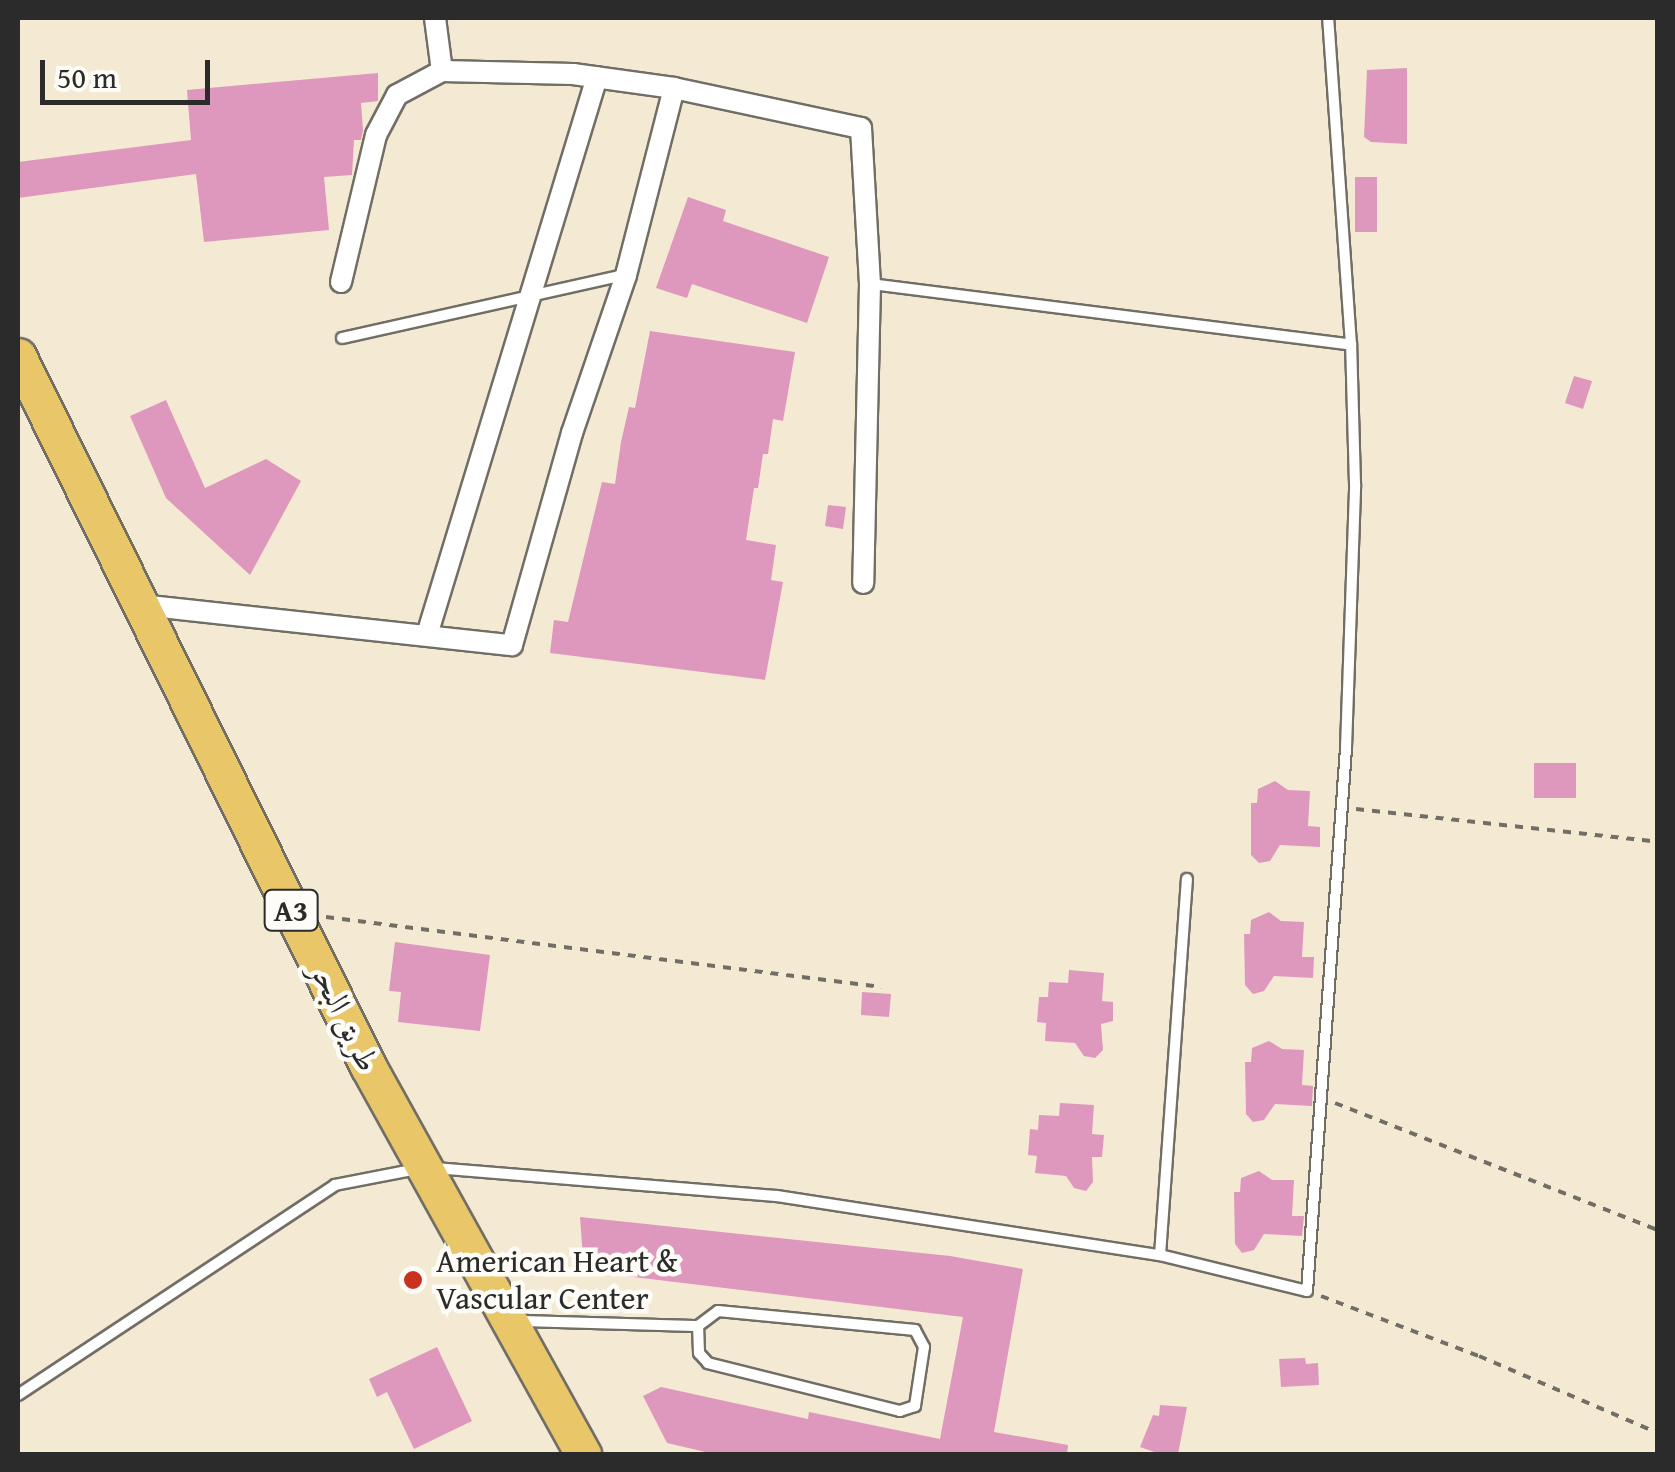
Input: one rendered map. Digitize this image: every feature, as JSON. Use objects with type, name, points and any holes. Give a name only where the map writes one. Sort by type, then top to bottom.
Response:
[{"type":"highway","name":"طريق البحر","points":[[18,356],[424,1167],[582,1454]]},
{"type":"street","points":[[435,18],[442,71]]},
{"type":"street","points":[[341,282],[376,135],[397,95],[442,71],[597,78],[674,88],[861,128],[870,284],[863,583]]},
{"type":"street","points":[[426,635],[597,78]]},
{"type":"street","points":[[142,605],[512,645],[572,434],[626,275],[674,88]]},
{"type":"lane","points":[[18,1396],[335,1185],[424,1167],[777,1196],[1160,1255],[1308,1291],[1342,808],[1355,484],[1351,345],[1328,18]]},
{"type":"lane","points":[[342,338],[626,275]]},
{"type":"lane","points":[[870,284],[1351,345]]},
{"type":"lane","points":[[1160,1255],[1187,879]]},
{"type":"lane","points":[[508,1321],[698,1326],[718,1311],[915,1330],[924,1347],[917,1401],[900,1411],[720,1368],[698,1354],[698,1326]]},
{"type":"path","points":[[1342,808],[1658,842]]},
{"type":"path","points":[[292,910],[882,987]]},
{"type":"path","points":[[1321,1098],[1658,1230]]},
{"type":"path","points":[[1308,1291],[1479,1356],[1658,1433]]},
{"type":"building","points":[[1407,68],[1407,144],[1371,142],[1364,137],[1367,70]]},
{"type":"building","points":[[378,73],[378,101],[361,103],[363,130],[361,140],[354,140],[352,175],[324,177],[329,230],[204,242],[196,174],[18,198],[18,162],[191,140],[187,90]]},
{"type":"building","points":[[1355,177],[1377,177],[1377,232],[1355,232]]},
{"type":"building","points":[[688,197],[726,210],[723,221],[829,257],[807,323],[692,284],[687,298],[656,288]]},
{"type":"building","points":[[650,331],[795,352],[783,421],[773,419],[768,454],[763,454],[758,488],[754,488],[746,540],[776,545],[771,580],[783,582],[765,680],[550,653],[554,620],[568,622],[602,482],[615,484],[629,407],[635,408]]},
{"type":"building","points":[[1574,376],[1592,381],[1583,409],[1565,403]]},
{"type":"building","points":[[166,400],[205,488],[266,459],[301,481],[250,575],[166,498],[130,416]]},
{"type":"building","points":[[828,505],[846,507],[843,529],[825,526]]},
{"type":"building","points":[[1534,763],[1576,763],[1576,798],[1534,798]]},
{"type":"building","points":[[1275,781],[1288,790],[1310,791],[1308,826],[1320,827],[1320,847],[1280,845],[1270,861],[1259,863],[1251,855],[1251,803],[1257,803],[1258,789]]},
{"type":"building","points":[[1269,912],[1281,921],[1304,922],[1302,957],[1314,957],[1313,978],[1274,976],[1264,991],[1253,994],[1245,985],[1244,934],[1250,934],[1251,920]]},
{"type":"building","points":[[395,942],[490,955],[480,1031],[398,1022],[401,992],[389,991]]},
{"type":"building","points":[[1069,970],[1104,973],[1102,1001],[1113,1002],[1113,1021],[1101,1024],[1103,1050],[1095,1058],[1084,1056],[1075,1043],[1045,1041],[1046,1023],[1037,1022],[1039,997],[1048,997],[1049,982],[1068,983]]},
{"type":"building","points":[[862,992],[891,994],[889,1017],[861,1015]]},
{"type":"building","points":[[1269,1041],[1282,1049],[1304,1050],[1302,1085],[1313,1086],[1312,1106],[1275,1104],[1264,1120],[1253,1122],[1246,1114],[1245,1062],[1251,1062],[1252,1048]]},
{"type":"building","points":[[1060,1103],[1094,1105],[1092,1134],[1104,1135],[1102,1157],[1092,1157],[1093,1182],[1086,1191],[1074,1188],[1066,1176],[1035,1173],[1037,1156],[1028,1155],[1030,1129],[1038,1130],[1039,1115],[1059,1116]]},
{"type":"building","points":[[1259,1171],[1272,1180],[1294,1180],[1292,1216],[1304,1216],[1302,1236],[1264,1234],[1254,1250],[1242,1253],[1235,1244],[1234,1192],[1240,1192],[1241,1178]]},
{"type":"building","points":[[580,1217],[950,1256],[1023,1269],[994,1432],[1068,1445],[1067,1454],[714,1454],[667,1443],[643,1396],[661,1387],[808,1419],[809,1412],[940,1439],[963,1317],[584,1271]]},
{"type":"building","points":[[437,1347],[472,1421],[414,1449],[387,1392],[377,1397],[369,1379]]},
{"type":"building","points":[[1305,1358],[1306,1364],[1318,1363],[1319,1385],[1281,1387],[1279,1359]]},
{"type":"building","points":[[1160,1405],[1187,1407],[1178,1454],[1160,1454],[1140,1447],[1153,1415],[1159,1416]]},
{"type":"place","name":"American Heart & Vascular Center","points":[[413,1280]]}]
